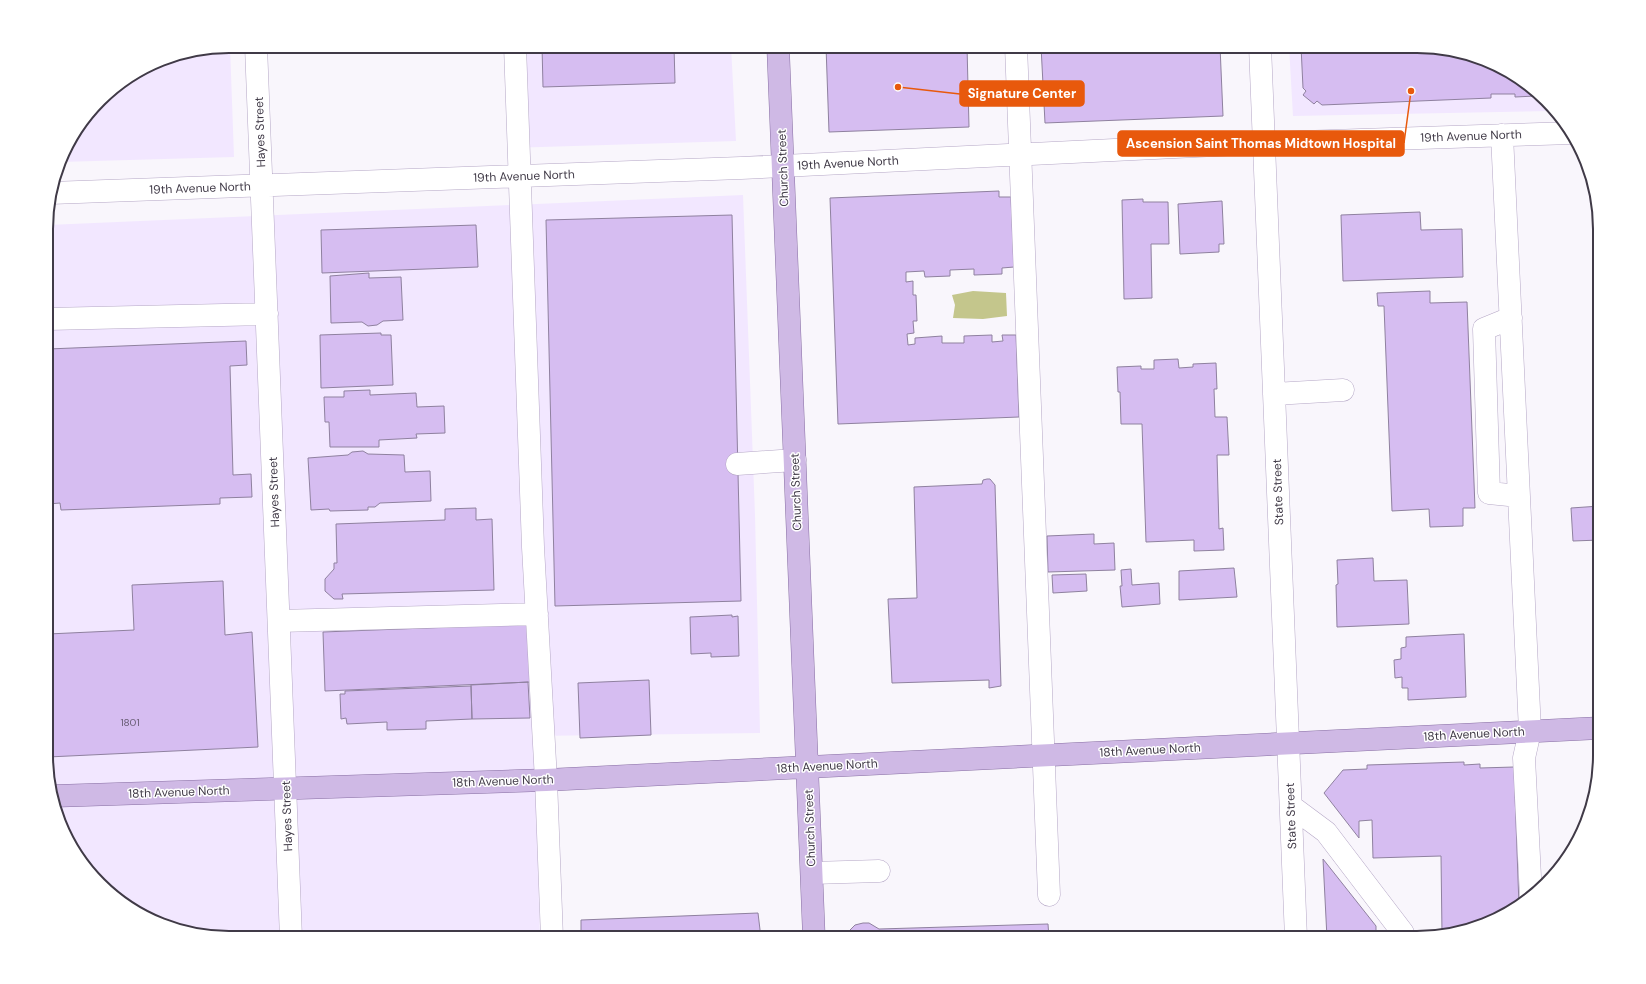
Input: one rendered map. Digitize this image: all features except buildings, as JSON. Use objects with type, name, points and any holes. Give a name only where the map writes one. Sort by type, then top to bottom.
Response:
[{"type":"main road","name":"Church Street","points":[[778,53],[814,931]]},
{"type":"main road","name":"18th Avenue North","points":[[58,796],[546,780],[1593,728]]},
{"type":"street","name":"Hayes Street","points":[[256,53],[291,931]]},
{"type":"street","points":[[515,53],[537,614],[546,780],[552,931]]},
{"type":"street","points":[[1016,53],[1049,895]]},
{"type":"street","name":"State Street","points":[[1260,53],[1296,931]]},
{"type":"street","name":"19th Avenue North","points":[[56,193],[783,166],[1263,143],[1564,133]]},
{"type":"street","points":[[1502,135],[1530,731],[1524,758],[1531,889]]},
{"type":"street","points":[[53,319],[267,314]]},
{"type":"street","points":[[1510,318],[1484,330],[1489,493],[1519,496]]},
{"type":"street","points":[[1274,394],[1343,390]]},
{"type":"street","points":[[738,464],[795,460]]},
{"type":"street","points":[[279,622],[537,614]]},
{"type":"street","points":[[1291,806],[1326,832],[1401,931]]},
{"type":"street","points":[[812,873],[879,871]]},
{"type":"shaded area","points":[[217,53],[230,53],[234,157],[66,162],[89,122],[104,104],[122,89],[161,66],[194,56]]},
{"type":"shaded area","points":[[508,53],[731,53],[736,141],[509,148]]},
{"type":"shaded area","points":[[1289,53],[1429,53],[1452,56],[1474,62],[1495,71],[1524,89],[1542,104],[1547,111],[1293,116]]},
{"type":"shaded area","points":[[743,195],[755,515],[760,733],[534,736],[540,931],[217,931],[194,928],[161,918],[122,895],[104,880],[89,862],[71,833],[62,812],[56,790],[53,767],[53,225]]},
{"type":"shaded area","points":[[973,291],[1006,293],[1007,316],[983,319],[953,318],[955,305],[952,295]]},
{"type":"place","name":"Signature Center","points":[[898,87]]},
{"type":"place","name":"Ascension Saint Thomas Midtown Hospital","points":[[1411,91]]}]
